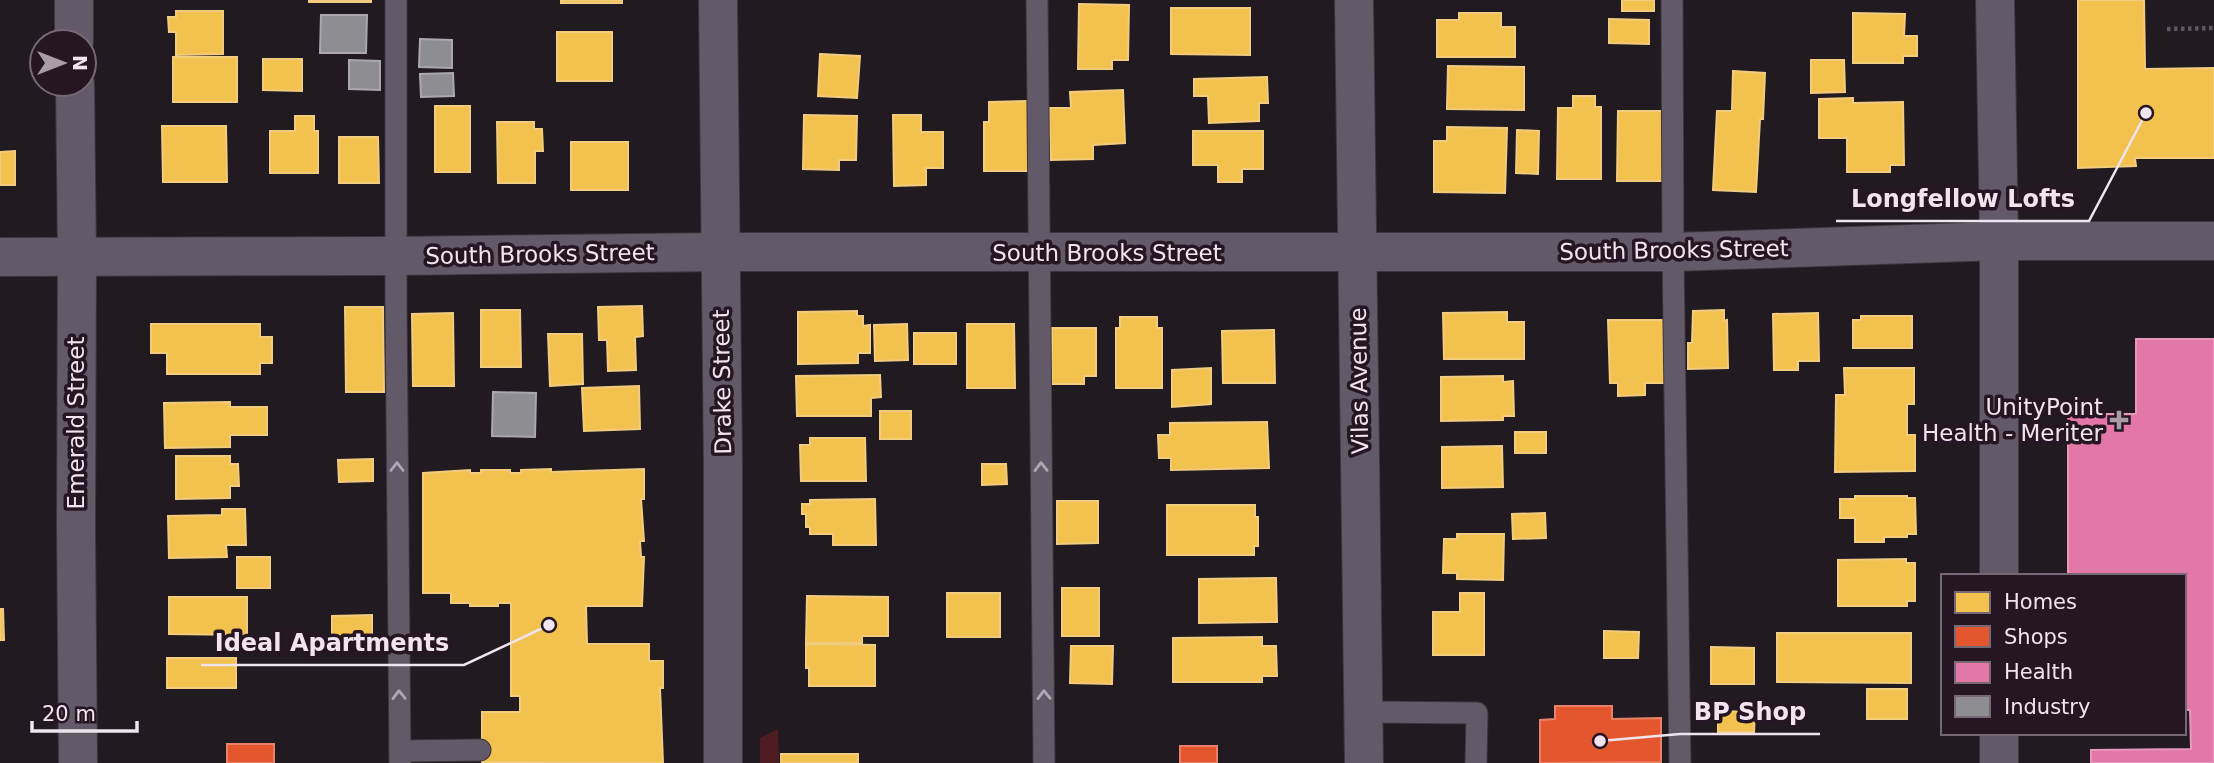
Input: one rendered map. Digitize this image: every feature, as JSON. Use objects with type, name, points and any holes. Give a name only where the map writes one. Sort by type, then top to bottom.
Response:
[{"type":"street","points":[[74,0],[74,28]]},
{"type":"street","name":"Drake Street","points":[[718,0],[723,763]]},
{"type":"street","name":"Vilas Avenue","points":[[1354,0],[1364,763]]},
{"type":"street","points":[[1995,0],[1999,241],[1999,574]]},
{"type":"street","name":"Emerald Street","points":[[75,98],[78,763]]},
{"type":"street","name":"South Brooks Street","points":[[0,257],[721,252],[1673,252],[1999,241],[2214,241]]},
{"type":"street","points":[[1999,735],[1999,763]]},
{"type":"lane","points":[[396,0],[400,757],[480,750]]},
{"type":"lane","points":[[1037,0],[1044,763]]},
{"type":"lane","points":[[1672,0],[1681,763]]},
{"type":"lane","points":[[1363,712],[1477,713],[1476,763]]},
{"type":"path","points":[[2167,29],[2214,28]]},
{"type":"shaded area","points":[[778,729],[779,763],[760,763],[760,738]]},
{"type":"building: Homes","points":[[371,0],[371,2],[309,2]]},
{"type":"building: Homes","points":[[561,0],[622,0],[622,3],[561,3]]},
{"type":"building: Homes","points":[[1622,0],[1654,0],[1654,11],[1622,11]]},
{"type":"building: Homes","points":[[2078,0],[2144,0],[2145,69],[2214,68],[2214,158],[2135,158],[2136,166],[2078,168]]},
{"type":"building: Homes","points":[[1079,4],[1129,5],[1128,60],[1112,60],[1112,69],[1078,69]]},
{"type":"building: Homes","points":[[1171,8],[1250,8],[1250,55],[1171,54]]},
{"type":"building: Homes","points":[[176,11],[223,11],[223,54],[176,55],[176,32],[169,32],[168,17],[176,17]]},
{"type":"building: Homes","points":[[1459,13],[1501,13],[1501,27],[1515,27],[1515,57],[1437,57],[1437,20],[1459,20]]},
{"type":"building: Homes","points":[[1853,13],[1905,14],[1904,36],[1917,36],[1917,56],[1903,56],[1903,63],[1853,63]]},
{"type":"building: Homes","points":[[1609,19],[1649,20],[1649,44],[1609,43]]},
{"type":"building: Homes","points":[[557,32],[612,32],[612,81],[557,81]]},
{"type":"building: Homes","points":[[820,54],[860,56],[857,98],[818,96]]},
{"type":"building: Homes","points":[[173,57],[237,57],[237,102],[173,102]]},
{"type":"building: Homes","points":[[263,59],[302,59],[302,91],[263,90]]},
{"type":"building: Homes","points":[[1811,60],[1844,60],[1845,92],[1811,93]]},
{"type":"building: Homes","points":[[1448,66],[1524,67],[1524,110],[1447,109]]},
{"type":"building: Homes","points":[[1733,71],[1765,73],[1756,192],[1713,190],[1717,111],[1732,111]]},
{"type":"building: Homes","points":[[1267,77],[1268,103],[1259,103],[1259,121],[1209,123],[1208,96],[1194,96],[1194,79]]},
{"type":"building: Homes","points":[[1123,90],[1125,143],[1093,145],[1093,159],[1051,160],[1049,108],[1071,108],[1070,92]]},
{"type":"building: Homes","points":[[1573,96],[1595,96],[1595,107],[1601,107],[1601,179],[1557,179],[1558,108],[1573,108]]},
{"type":"building: Homes","points":[[1853,98],[1853,103],[1903,102],[1904,165],[1890,165],[1890,172],[1847,172],[1847,138],[1819,138],[1819,99]]},
{"type":"building: Homes","points":[[1028,101],[1029,171],[984,171],[984,122],[989,122],[989,102]]},
{"type":"building: Homes","points":[[435,106],[470,106],[470,172],[435,172]]},
{"type":"building: Homes","points":[[1618,111],[1662,111],[1662,181],[1617,181]]},
{"type":"building: Homes","points":[[804,115],[857,116],[856,160],[839,160],[839,170],[803,169]]},
{"type":"building: Homes","points":[[893,115],[921,115],[921,132],[943,132],[943,168],[926,168],[926,185],[894,186]]},
{"type":"building: Homes","points":[[295,116],[314,116],[314,131],[318,131],[318,173],[270,173],[270,131],[295,131]]},
{"type":"building: Homes","points":[[497,122],[534,122],[534,129],[542,129],[543,151],[535,151],[535,183],[498,183]]},
{"type":"building: Homes","points":[[162,126],[226,126],[227,182],[163,182]]},
{"type":"building: Homes","points":[[1447,127],[1507,128],[1505,193],[1434,192],[1434,141],[1447,141]]},
{"type":"building: Homes","points":[[1517,130],[1539,131],[1538,174],[1516,173]]},
{"type":"building: Homes","points":[[1193,131],[1263,131],[1263,169],[1242,169],[1242,182],[1218,182],[1218,165],[1193,165]]},
{"type":"building: Homes","points":[[339,137],[378,137],[379,183],[339,183]]},
{"type":"building: Homes","points":[[571,142],[628,142],[628,190],[571,190]]},
{"type":"building: Homes","points":[[15,151],[15,185],[0,185],[0,152]]},
{"type":"building: Homes","points":[[642,306],[643,336],[635,337],[636,370],[608,371],[607,340],[599,340],[598,307]]},
{"type":"building: Homes","points":[[345,307],[383,307],[384,392],[346,392]]},
{"type":"building: Homes","points":[[481,310],[520,310],[521,367],[481,367]]},
{"type":"building: Homes","points":[[1724,310],[1724,321],[1727,320],[1728,368],[1688,369],[1688,343],[1692,343],[1693,311]]},
{"type":"building: Homes","points":[[857,311],[857,316],[863,316],[863,326],[870,325],[870,353],[858,353],[858,363],[798,364],[798,312]]},
{"type":"building: Homes","points":[[1507,312],[1507,322],[1524,322],[1524,359],[1444,359],[1443,313]]},
{"type":"building: Homes","points":[[453,313],[454,386],[413,386],[412,314]]},
{"type":"building: Homes","points":[[1818,313],[1819,361],[1798,361],[1798,370],[1774,370],[1773,314]]},
{"type":"building: Homes","points":[[1861,316],[1912,316],[1912,348],[1853,348],[1853,320],[1861,320]]},
{"type":"building: Homes","points":[[1120,317],[1157,317],[1157,328],[1162,328],[1162,388],[1116,388],[1116,328],[1120,328]]},
{"type":"building: Homes","points":[[1608,320],[1663,320],[1664,383],[1645,383],[1645,395],[1618,396],[1618,383],[1610,383]]},
{"type":"building: Homes","points":[[151,324],[260,324],[260,337],[272,337],[272,363],[260,363],[260,374],[167,374],[167,353],[151,353]]},
{"type":"building: Homes","points":[[907,324],[908,360],[875,361],[874,325]]},
{"type":"building: Homes","points":[[967,324],[1014,324],[1015,388],[967,388]]},
{"type":"building: Homes","points":[[1052,328],[1096,328],[1096,376],[1084,376],[1084,384],[1052,384]]},
{"type":"building: Homes","points":[[1274,330],[1275,383],[1223,383],[1222,331]]},
{"type":"building: Homes","points":[[914,333],[956,333],[956,364],[914,364]]},
{"type":"building: Homes","points":[[548,334],[582,334],[583,384],[550,386]]},
{"type":"building: Homes","points":[[1211,368],[1211,404],[1172,407],[1172,370]]},
{"type":"building: Homes","points":[[1844,368],[1914,368],[1914,404],[1907,404],[1907,435],[1915,435],[1915,471],[1835,472],[1836,395],[1845,395]]},
{"type":"building: Homes","points":[[880,375],[881,397],[871,398],[871,416],[797,416],[796,376]]},
{"type":"building: Homes","points":[[1503,376],[1503,382],[1513,381],[1514,416],[1503,416],[1503,420],[1441,421],[1441,377]]},
{"type":"building: Homes","points":[[639,386],[640,429],[584,431],[582,388]]},
{"type":"building: Homes","points":[[230,402],[230,407],[267,407],[267,435],[230,435],[230,447],[165,448],[164,403]]},
{"type":"building: Homes","points":[[880,411],[911,411],[911,439],[880,439]]},
{"type":"building: Homes","points":[[1267,422],[1269,468],[1171,470],[1171,458],[1159,458],[1158,435],[1170,435],[1170,423]]},
{"type":"building: Homes","points":[[1515,432],[1546,432],[1546,453],[1515,453]]},
{"type":"building: Homes","points":[[810,438],[865,438],[866,481],[801,481],[800,445],[810,445]]},
{"type":"building: Homes","points":[[1502,446],[1503,487],[1442,488],[1442,447]]},
{"type":"building: Homes","points":[[176,456],[230,456],[230,464],[238,464],[239,486],[230,486],[230,498],[176,499]]},
{"type":"building: Homes","points":[[373,459],[373,481],[339,482],[338,460]]},
{"type":"building: Homes","points":[[982,464],[1006,464],[1007,484],[982,485]]},
{"type":"building: Homes","points":[[551,469],[551,472],[644,469],[644,499],[641,499],[644,541],[640,541],[641,557],[644,557],[642,606],[586,606],[587,644],[649,644],[649,661],[663,661],[663,688],[660,688],[663,763],[482,762],[482,712],[520,712],[520,696],[511,696],[511,603],[470,606],[470,603],[451,603],[451,593],[423,593],[423,473],[510,470],[510,473],[521,473],[521,470]]},
{"type":"building: Homes","points":[[1855,496],[1915,498],[1916,534],[1907,534],[1907,537],[1884,537],[1884,542],[1855,542],[1855,518],[1840,518],[1840,499],[1855,499]]},
{"type":"building: Homes","points":[[875,499],[876,545],[833,545],[833,534],[810,534],[810,527],[806,527],[806,514],[802,514],[802,504],[810,504],[810,500]]},
{"type":"building: Homes","points":[[1057,501],[1098,501],[1098,543],[1057,544]]},
{"type":"building: Homes","points":[[1167,505],[1255,505],[1255,517],[1258,517],[1258,546],[1254,546],[1254,555],[1167,555]]},
{"type":"building: Homes","points":[[222,509],[245,509],[246,545],[226,545],[227,557],[169,558],[168,516],[222,515]]},
{"type":"building: Homes","points":[[1545,513],[1546,538],[1513,539],[1512,514]]},
{"type":"building: Homes","points":[[1457,534],[1504,534],[1503,580],[1457,579],[1457,573],[1443,573],[1444,539],[1457,539]]},
{"type":"building: Homes","points":[[237,557],[270,557],[270,588],[237,588]]},
{"type":"building: Homes","points":[[1906,559],[1906,563],[1915,563],[1915,601],[1907,601],[1907,606],[1838,606],[1838,560]]},
{"type":"building: Homes","points":[[1276,578],[1277,622],[1199,623],[1199,579]]},
{"type":"building: Homes","points":[[1062,588],[1099,588],[1099,636],[1062,636]]},
{"type":"building: Homes","points":[[947,593],[1000,593],[1000,637],[947,637]]},
{"type":"building: Homes","points":[[1460,593],[1484,593],[1484,655],[1433,655],[1433,612],[1460,612]]},
{"type":"building: Homes","points":[[807,596],[888,597],[888,636],[862,636],[862,643],[806,643]]},
{"type":"building: Homes","points":[[169,597],[247,597],[247,635],[169,634]]},
{"type":"building: Homes","points":[[0,609],[3,609],[4,640],[0,640]]},
{"type":"building: Homes","points":[[372,615],[372,641],[332,642],[332,616]]},
{"type":"building: Homes","points":[[1604,631],[1639,632],[1638,658],[1604,658]]},
{"type":"building: Homes","points":[[1777,633],[1911,633],[1911,683],[1777,682]]},
{"type":"building: Homes","points":[[1262,637],[1262,646],[1276,646],[1277,676],[1262,676],[1262,682],[1173,682],[1173,638]]},
{"type":"building: Homes","points":[[806,644],[875,645],[875,686],[809,686]]},
{"type":"building: Homes","points":[[1071,646],[1113,646],[1112,684],[1070,683]]},
{"type":"building: Homes","points":[[1711,647],[1754,648],[1754,684],[1711,684]]},
{"type":"building: Homes","points":[[167,658],[236,658],[236,688],[167,688]]},
{"type":"building: Homes","points":[[1867,689],[1907,689],[1907,719],[1867,719]]},
{"type":"building: Homes","points":[[1718,711],[1755,712],[1754,732],[1718,732]]},
{"type":"building: Homes","points":[[781,754],[858,754],[858,763],[781,763]]},
{"type":"building: Shops","points":[[1555,706],[1612,706],[1612,719],[1661,718],[1661,762],[1540,763],[1540,720],[1555,719]]},
{"type":"building: Shops","points":[[227,744],[274,744],[274,763],[227,763]]},
{"type":"building: Shops","points":[[1180,746],[1217,746],[1217,763],[1180,763]]},
{"type":"building: Health","points":[[2136,339],[2214,339],[2214,763],[2091,763],[2091,750],[2191,749],[2190,710],[2186,710],[2186,574],[2068,574],[2068,414],[2136,414]]},
{"type":"building: Industry","points":[[321,15],[367,15],[366,53],[320,53]]},
{"type":"building: Industry","points":[[420,39],[452,40],[452,68],[419,67]]},
{"type":"building: Industry","points":[[349,60],[380,61],[380,90],[349,89]]},
{"type":"building: Industry","points":[[453,73],[454,96],[421,97],[420,74]]},
{"type":"building: Industry","points":[[493,392],[536,393],[535,437],[492,436]]},
{"type":"place","name":"Longfellow Lofts","points":[[2146,113]]},
{"type":"place","name":"UnityPoint Health - Meriter","points":[[2119,420]]},
{"type":"place","name":"Ideal Apartments","points":[[549,625]]},
{"type":"place","name":"BP Shop","points":[[1600,741]]}]
